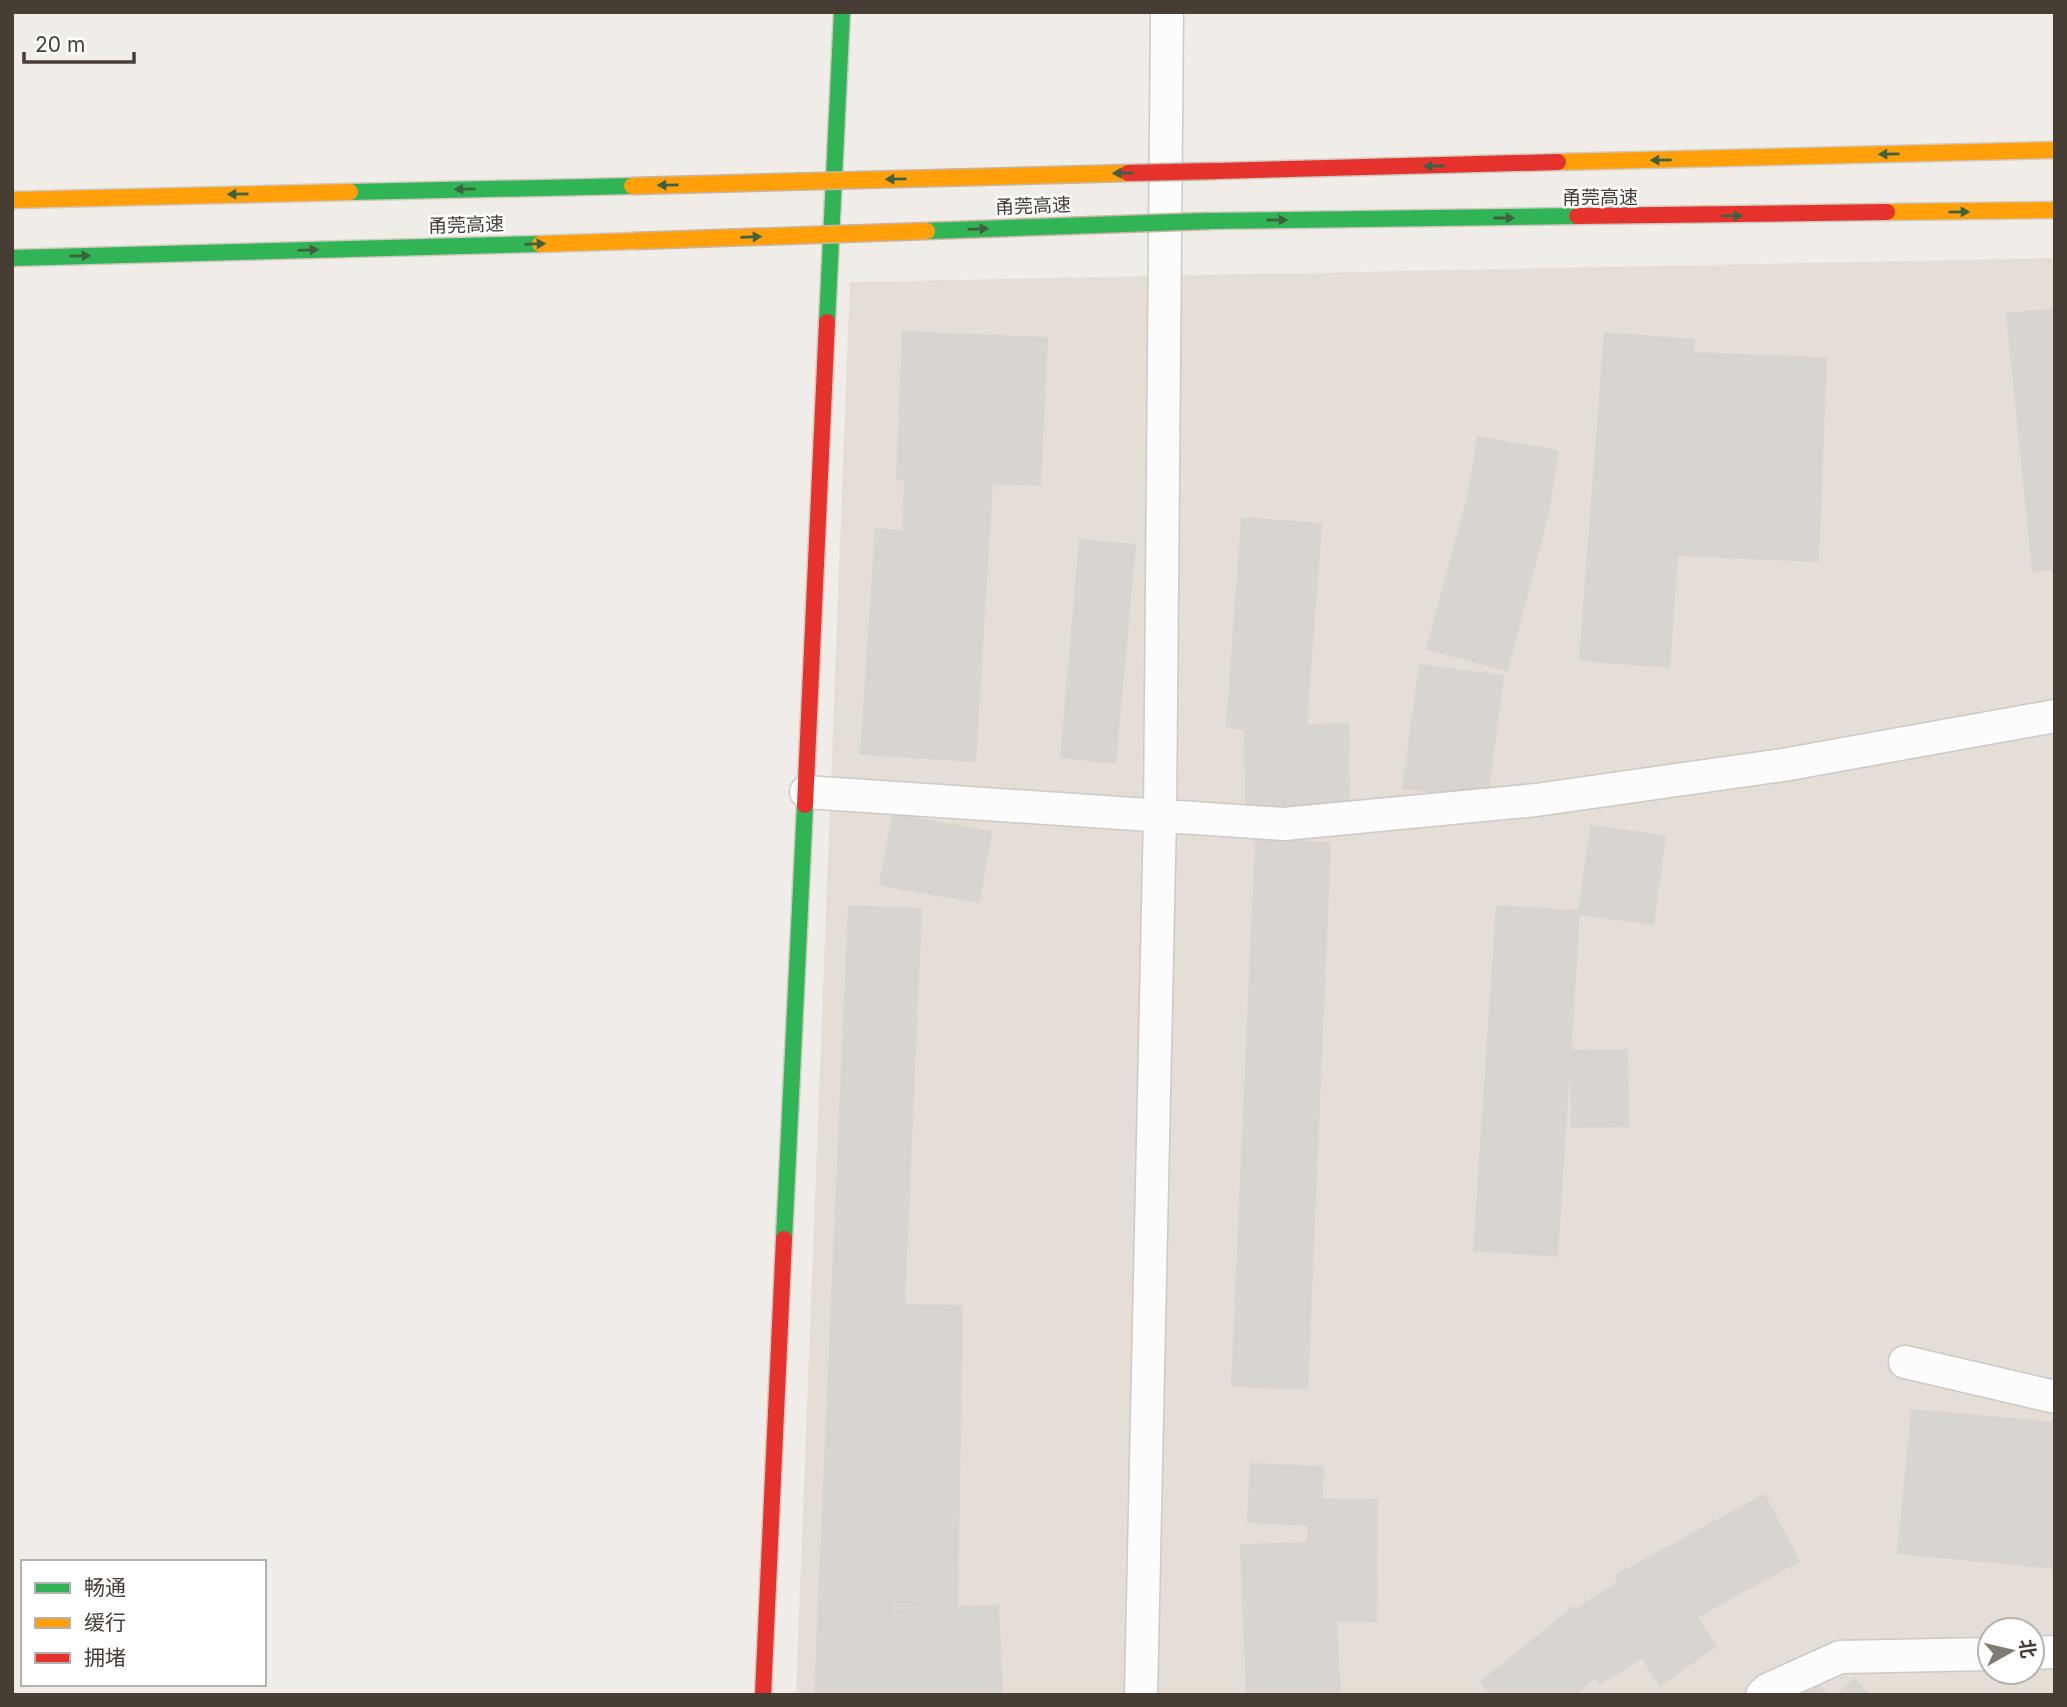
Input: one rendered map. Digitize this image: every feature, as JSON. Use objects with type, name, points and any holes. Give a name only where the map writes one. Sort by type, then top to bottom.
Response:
[{"type":"main road","points":[[763,1695],[842,12]]},
{"type":"main road","name":"甬莞高速","points":[[12,200],[2055,150]]},
{"type":"main road","name":"甬莞高速","points":[[12,258],[634,241],[1209,221],[2055,211]]},
{"type":"street","points":[[1141,1695],[1160,816],[1167,12]]},
{"type":"street","points":[[806,792],[1284,824],[1536,800],[1783,765],[2055,716]]},
{"type":"street","points":[[1905,1362],[2055,1397]]},
{"type":"street","points":[[1762,1695],[1767,1690],[1840,1657],[1976,1654]]},
{"type":"shaded area","points":[[2055,258],[2055,1695],[796,1695],[850,282]]},
{"type":"building","points":[[2055,309],[2055,569],[2033,571],[2007,314]]},
{"type":"building","points":[[903,332],[1047,338],[1040,485],[992,483],[975,761],[861,754],[876,529],[903,531],[905,480],[897,479]]},
{"type":"building","points":[[1605,333],[1694,340],[1693,353],[1826,358],[1818,561],[1677,555],[1669,667],[1580,660]]},
{"type":"building","points":[[1478,437],[1558,451],[1548,513],[1507,670],[1427,649],[1469,493]]},
{"type":"building","points":[[1242,518],[1321,524],[1306,725],[1348,724],[1349,806],[1246,807],[1245,729],[1227,727]]},
{"type":"building","points":[[1080,540],[1135,545],[1115,763],[1061,757]]},
{"type":"building","points":[[1420,665],[1503,676],[1487,799],[1403,788]]},
{"type":"building","points":[[893,814],[991,832],[979,902],[880,885]]},
{"type":"building","points":[[1591,826],[1665,836],[1653,924],[1579,914],[1557,1256],[1474,1250],[1497,906],[1579,911]]},
{"type":"building","points":[[1256,840],[1330,843],[1307,1389],[1232,1386]]},
{"type":"building","points":[[849,906],[921,909],[904,1305],[962,1306],[957,1607],[998,1605],[1002,1695],[815,1695]],"holes":[[[892,1590],[892,1606],[957,1607],[891,1610]]]},
{"type":"building","points":[[1627,1050],[1628,1126],[1572,1127],[1570,1051]]},
{"type":"building","points":[[1912,1410],[2055,1423],[2055,1568],[1898,1553]]},
{"type":"building","points":[[1251,1464],[1323,1467],[1322,1499],[1377,1500],[1376,1621],[1336,1621],[1340,1695],[1247,1695],[1241,1545],[1308,1543],[1309,1525],[1248,1522]]},
{"type":"building","points":[[1764,1495],[1799,1561],[1696,1617],[1716,1646],[1660,1685],[1642,1657],[1600,1684],[1596,1677],[1574,1695],[1492,1695],[1481,1682],[1574,1607],[1576,1609],[1619,1582],[1615,1576]]},
{"type":"building","points":[[1855,1679],[1869,1695],[1837,1695]]},
{"type":"building","points":[[1814,1681],[1827,1695],[1799,1695]]},
{"type":"traffic: fast","points":[[827,322],[842,12]]},
{"type":"traffic: fast","points":[[350,192],[632,186]]},
{"type":"traffic: fast","points":[[1209,221],[1577,216]]},
{"type":"traffic: fast","points":[[927,231],[1209,221]]},
{"type":"traffic: fast","points":[[12,258],[540,244]]},
{"type":"traffic: fast","points":[[784,1239],[805,805]]},
{"type":"traffic: slow","points":[[1558,162],[2055,150]]},
{"type":"traffic: slow","points":[[632,186],[1128,173]]},
{"type":"traffic: slow","points":[[12,200],[350,192]]},
{"type":"traffic: slow","points":[[1887,212],[2055,210]]},
{"type":"traffic: slow","points":[[634,241],[927,231]]},
{"type":"traffic: slow","points":[[540,244],[634,241]]},
{"type":"traffic: jam","points":[[1216,171],[1558,162]]},
{"type":"traffic: jam","points":[[1128,173],[1216,171]]},
{"type":"traffic: jam","points":[[1577,216],[1887,212]]},
{"type":"traffic: jam","points":[[805,805],[827,322]]},
{"type":"traffic: jam","points":[[763,1695],[784,1239]]}]
